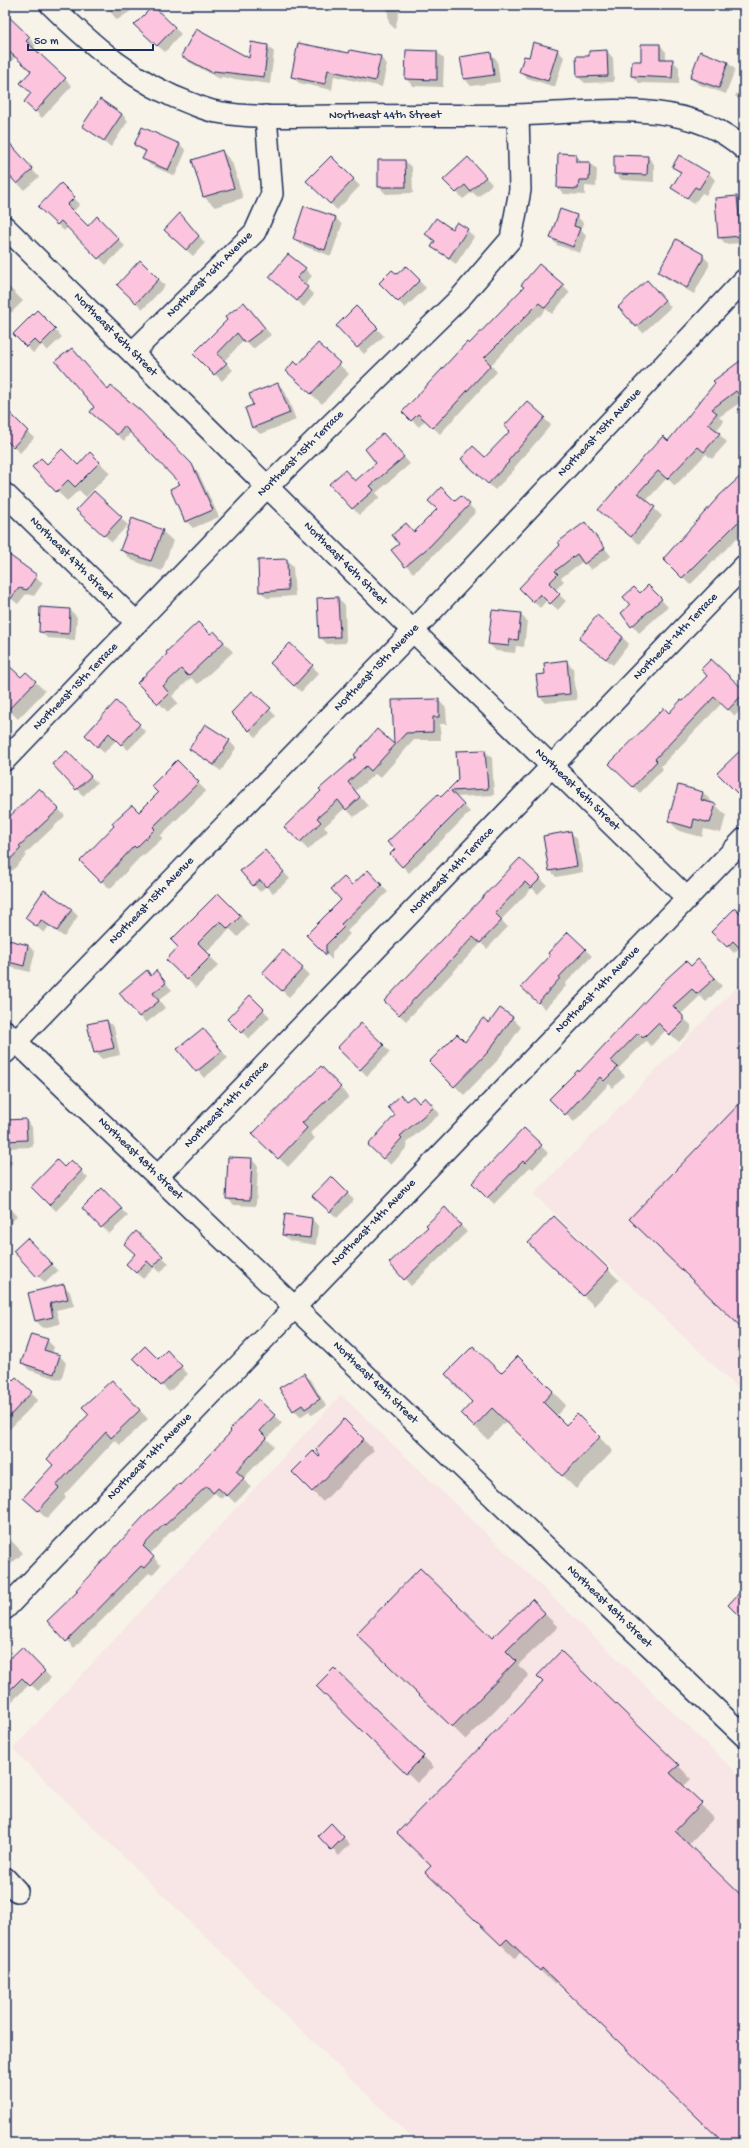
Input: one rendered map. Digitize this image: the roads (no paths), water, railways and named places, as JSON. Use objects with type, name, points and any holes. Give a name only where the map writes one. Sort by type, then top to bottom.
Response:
[{"type":"street","name":"Northeast 44th Street","points":[[51,5],[87,40],[136,78],[168,94],[216,112],[266,116],[518,115],[611,110],[679,117],[709,126],[744,149]]},
{"type":"street","name":"Northeast 15th Terrace","points":[[5,760],[267,488],[461,297],[511,239],[520,190],[518,115]]},
{"type":"street","name":"Northeast 16th Avenue","points":[[132,352],[255,232],[272,194],[266,116]]},
{"type":"street","name":"Northeast 46th Street","points":[[5,227],[267,488],[687,898]]},
{"type":"street","name":"Northeast 15th Avenue","points":[[9,1041],[413,631],[744,280]]},
{"type":"street","name":"Northeast 47th Street","points":[[5,494],[137,623]]},
{"type":"street","name":"Northeast 14th Terrace","points":[[158,1176],[744,566]]},
{"type":"street","name":"Northeast 14th Avenue","points":[[5,1609],[294,1306],[744,839]]},
{"type":"street","name":"Northeast 48th Street","points":[[9,1041],[158,1176],[744,1736]]}]
